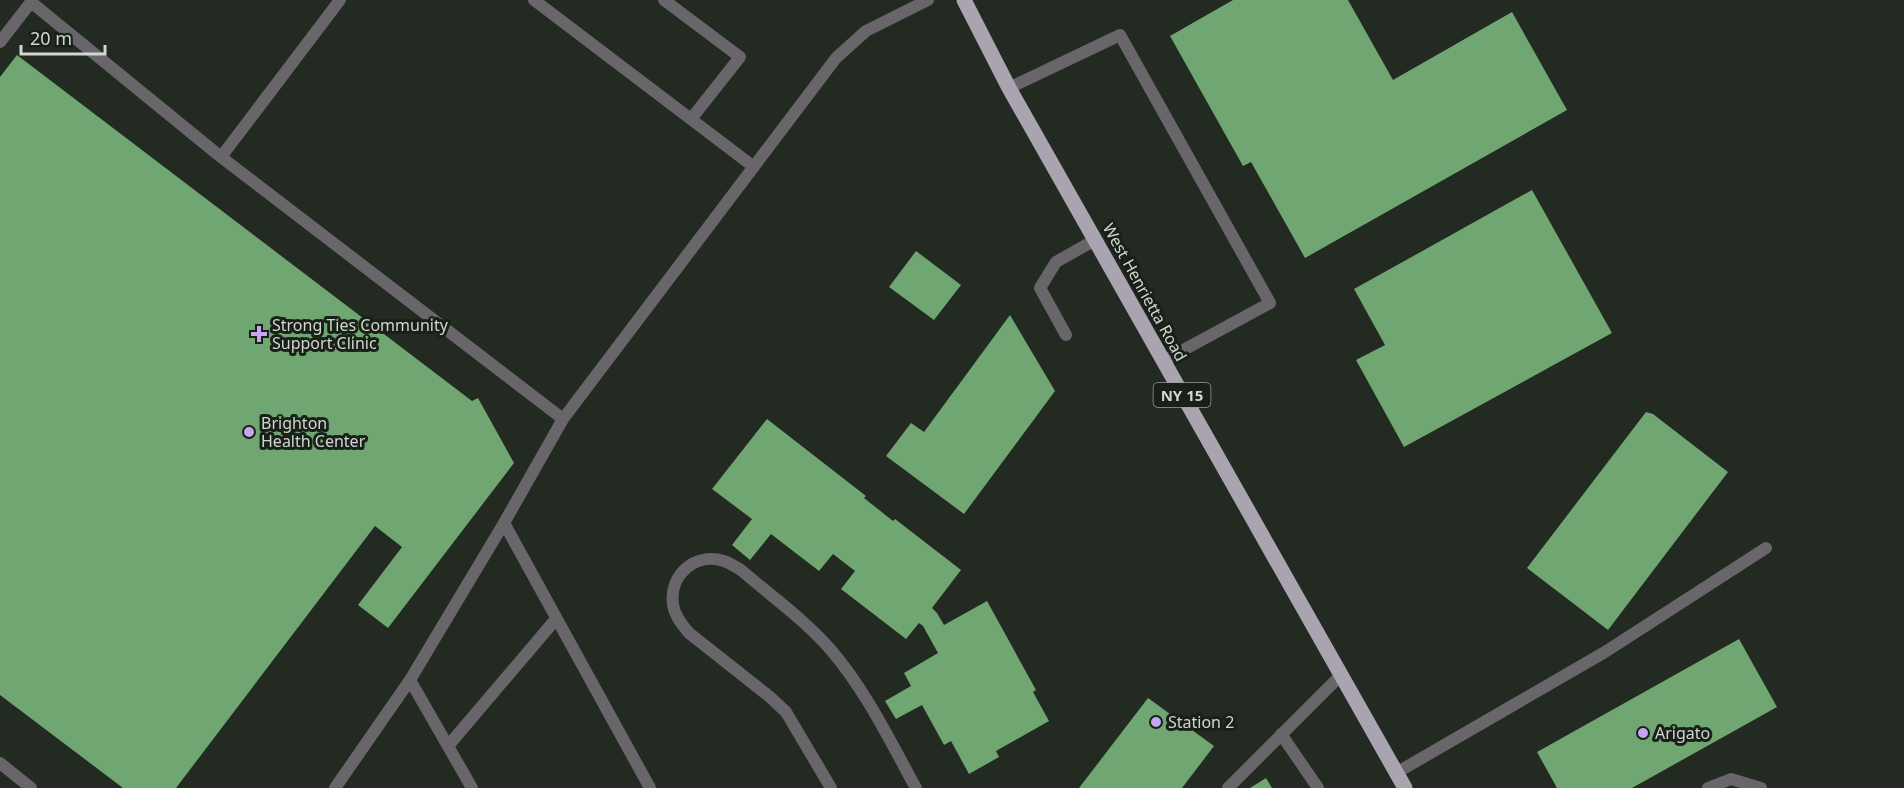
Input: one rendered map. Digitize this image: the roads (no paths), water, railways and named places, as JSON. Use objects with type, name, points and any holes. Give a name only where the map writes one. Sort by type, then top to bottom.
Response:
[{"type":"main road","name":"West Henrietta Road","points":[[964,0],[1009,88],[1405,788]]},
{"type":"lane","points":[[221,158],[340,0]]},
{"type":"lane","points":[[534,0],[754,166]]},
{"type":"lane","points":[[664,0],[740,57],[691,119]]},
{"type":"lane","points":[[335,788],[410,680],[563,419],[836,58],[866,31],[928,0]]},
{"type":"lane","points":[[0,42],[31,2],[221,158],[563,419]]},
{"type":"lane","points":[[1009,88],[1120,35],[1270,303],[1163,361]]},
{"type":"lane","points":[[1066,335],[1040,288],[1056,262],[1095,240]]},
{"type":"lane","points":[[504,523],[650,788]]},
{"type":"lane","points":[[1396,773],[1615,646],[1766,548]]},
{"type":"lane","points":[[831,788],[786,712],[689,633],[680,621],[673,607],[672,588],[678,576],[692,563],[708,560],[724,561],[741,570],[829,648],[851,675],[916,788]]},
{"type":"lane","points":[[448,746],[556,618]]},
{"type":"lane","points":[[1228,788],[1341,675]]},
{"type":"lane","points":[[410,680],[472,788]]},
{"type":"lane","points":[[1281,734],[1318,788]]},
{"type":"lane","points":[[0,763],[31,788]]},
{"type":"lane","points":[[1708,788],[1731,779],[1761,788]]},
{"type":"place","name":"Strong Ties Community Support Clinic","points":[[259,334]]},
{"type":"place","name":"Brighton Health Center","points":[[249,432]]},
{"type":"place","name":"Station 2","points":[[1156,722]]},
{"type":"place","name":"Arigato","points":[[1643,733]]}]
